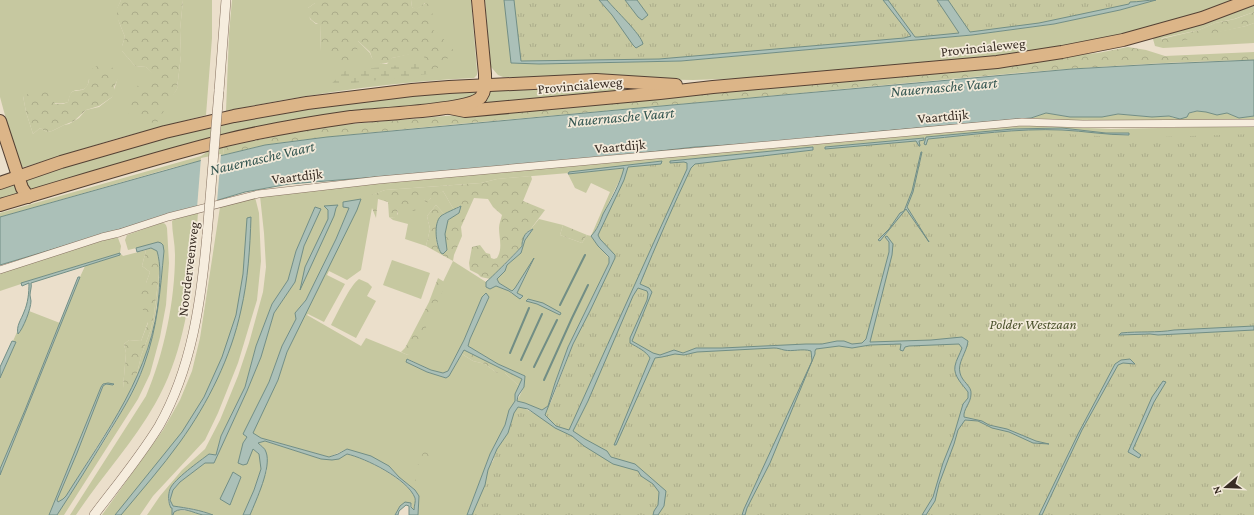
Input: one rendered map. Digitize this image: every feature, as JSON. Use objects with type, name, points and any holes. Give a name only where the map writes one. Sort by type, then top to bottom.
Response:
[{"type":"highway","points":[[0,205],[172,155],[244,136],[341,119],[450,108],[475,102],[480,98],[485,86],[486,74],[478,0]]},
{"type":"highway","name":"Provincialeweg","points":[[450,108],[465,111],[997,62],[1062,52],[1124,40],[1202,18],[1250,0]]},
{"type":"highway","name":"Provincialeweg","points":[[18,177],[61,162],[179,128],[234,116],[341,98],[412,90],[596,80],[713,87]]},
{"type":"highway","points":[[0,121],[22,188],[28,197]]},
{"type":"highway","points":[[0,183],[18,177]]},
{"type":"street","name":"Noorderveenweg","points":[[94,515],[148,444],[159,425],[180,381],[187,358],[198,309],[204,270],[226,0]]},
{"type":"street","name":"Vaartdijk","points":[[0,270],[168,217],[230,200],[265,193],[379,180],[1022,122],[1083,124],[1254,123]]},
{"type":"green space","points":[[0,0],[121,0],[117,9],[119,22],[125,37],[122,51],[135,66],[146,67],[154,75],[155,82],[172,96],[177,89],[181,55],[180,30],[183,0],[212,0],[212,38],[206,115],[115,139],[21,168],[16,156],[0,97]],"holes":[[[118,75],[112,97],[99,107],[86,110],[79,118],[52,131],[47,132],[40,128],[33,134],[23,96],[58,104],[68,102],[72,92],[84,89],[88,84],[89,79]]]},
{"type":"green space","points":[[121,0],[183,0],[180,30],[181,55],[177,89],[156,124],[129,114],[127,101],[139,84],[154,82],[154,76],[146,67],[135,66],[122,51],[125,37],[117,17],[117,8]]},
{"type":"green space","points":[[232,0],[315,0],[315,3],[308,8],[310,19],[316,24],[321,24],[320,51],[358,41],[370,53],[372,58],[381,64],[387,64],[392,58],[422,51],[426,26],[425,3],[416,10],[412,7],[411,0],[471,0],[477,75],[474,78],[412,82],[350,90],[288,99],[226,111]]},
{"type":"green space","points":[[315,0],[411,0],[412,7],[416,9],[424,4],[429,4],[435,21],[432,26],[427,26],[439,34],[454,51],[440,67],[430,71],[422,52],[392,58],[391,62],[381,64],[375,62],[370,52],[358,41],[356,62],[349,65],[338,64],[335,54],[320,51],[321,25],[312,20],[306,11],[315,3]]},
{"type":"green space","points":[[485,0],[504,0],[511,63],[539,64],[681,61],[972,35],[1054,24],[1120,10],[1156,0],[1239,0],[1126,35],[1031,54],[838,70],[806,75],[693,80],[503,77],[498,75],[491,67]]},
{"type":"green space","points":[[504,0],[1154,0],[1056,22],[949,37],[697,58],[521,64],[511,63]]},
{"type":"green space","points":[[1254,3],[1254,12],[1234,19],[1215,23],[1199,30],[1161,39],[1163,43],[1246,26],[1254,23],[1254,43],[1163,48],[1155,46],[1153,39],[1156,35]]},
{"type":"green space","points":[[1254,12],[1254,23],[1246,26],[1163,45],[1161,39],[1199,30],[1215,23],[1235,19]]},
{"type":"green space","points":[[1128,47],[1146,50],[1165,56],[1254,52],[1254,60],[1076,68],[415,128],[293,141],[265,145],[223,155],[224,147],[328,126],[550,107],[1098,53]]},
{"type":"green space","points":[[420,63],[425,65],[428,74],[329,86],[345,71]]},
{"type":"green space","points":[[105,64],[111,66],[118,75],[118,79],[114,87],[115,92],[112,97],[99,106],[86,110],[74,121],[52,131],[47,132],[40,128],[33,134],[23,96],[35,91],[49,92],[55,104],[63,104],[68,102],[72,92],[82,90],[88,85],[93,68]]},
{"type":"green space","points":[[599,87],[635,89],[572,95],[537,101],[484,104],[488,99],[490,89]]},
{"type":"green space","points":[[478,90],[475,95],[461,102],[335,113],[290,121],[35,190],[29,188],[22,181],[159,139],[225,124],[388,97]]},
{"type":"green space","points":[[1197,111],[1227,113],[1239,118],[1254,116],[1254,120],[1075,121],[1031,118],[1046,113],[1070,117],[1102,117],[1118,114],[1152,117],[1169,116],[1174,118]]},
{"type":"green space","points":[[1021,125],[1111,129],[1254,126],[1254,326],[785,345],[813,147],[670,161],[670,163],[687,163],[612,264],[628,167],[661,164],[662,161],[569,173],[497,179],[481,183],[385,190],[372,195],[372,208],[361,270],[347,280],[329,271],[327,275],[345,284],[324,322],[308,314],[307,315],[361,346],[366,338],[408,355],[453,261],[486,282],[486,287],[490,289],[496,286],[509,291],[512,294],[519,295],[517,293],[532,263],[512,291],[499,283],[497,279],[505,271],[507,265],[521,253],[525,240],[533,229],[530,230],[539,219],[563,225],[560,235],[582,243],[587,235],[591,236],[609,258],[609,263],[568,347],[548,406],[542,410],[517,401],[524,387],[525,376],[498,364],[468,346],[489,297],[482,297],[464,340],[448,371],[443,373],[431,370],[408,359],[406,362],[427,372],[446,378],[449,376],[462,354],[473,361],[485,364],[497,373],[505,373],[519,386],[515,394],[515,401],[509,410],[505,425],[490,454],[467,515],[418,515],[419,496],[415,490],[399,477],[389,466],[347,449],[329,457],[261,438],[252,433],[278,380],[287,352],[328,267],[349,208],[336,239],[306,300],[295,313],[296,319],[282,346],[247,437],[243,443],[238,463],[253,449],[259,454],[261,469],[243,515],[213,515],[188,508],[172,506],[170,500],[173,490],[180,482],[205,463],[214,463],[261,357],[274,313],[295,282],[304,246],[320,210],[315,207],[296,251],[288,280],[272,304],[256,346],[245,387],[221,436],[216,455],[209,454],[179,478],[170,488],[168,501],[172,508],[172,515],[147,515],[160,496],[182,470],[205,449],[220,420],[238,376],[263,292],[266,267],[260,196],[461,175]],"holes":[[[1037,128],[1062,128],[1106,133],[1129,133],[1128,135],[1070,130],[1011,131],[928,139],[924,145],[926,137]],[[924,138],[917,141],[825,149],[825,147]],[[233,472],[241,477],[230,505]]]},
{"type":"green space","name":"Polder Westzaan","points":[[1025,131],[1127,138],[1254,134],[1254,515],[467,515],[487,469],[493,461],[497,447],[513,410],[518,405],[541,417],[551,402],[573,344],[613,260],[595,240],[628,167]]},
{"type":"green space","points":[[224,147],[223,155],[171,168],[0,217],[0,213],[201,156],[207,152]]},
{"type":"green space","points":[[624,168],[622,175],[594,233],[591,236],[610,192],[591,183],[586,193],[575,188],[568,174]]},
{"type":"green space","points":[[531,176],[532,179],[523,201],[545,210],[528,231],[521,247],[490,279],[481,277],[470,270],[469,263],[472,247],[480,245],[486,253],[490,254],[491,258],[494,259],[497,258],[499,254],[499,226],[502,215],[493,207],[488,199],[474,198],[461,227],[462,236],[453,261],[426,246],[430,229],[427,216],[436,205],[444,214],[441,216],[438,223],[436,232],[437,245],[446,250],[446,224],[450,219],[459,213],[459,206],[454,210],[443,191],[434,198],[431,198],[426,204],[424,199],[419,201],[415,211],[398,209],[397,217],[394,218],[389,217],[388,202],[378,199],[376,218],[372,208],[371,195],[385,190],[481,183],[497,179]]},
{"type":"green space","points":[[15,183],[19,194],[0,200],[0,189]]},
{"type":"green space","points":[[443,191],[454,210],[444,214],[436,205],[427,216],[430,229],[426,246],[405,239],[408,224],[393,220],[389,217],[394,218],[398,214],[398,209],[424,198],[426,203],[431,198]]},
{"type":"green space","points":[[255,197],[259,213],[261,261],[257,300],[238,363],[218,413],[205,440],[153,496],[140,515],[102,515],[163,430],[180,400],[192,371],[200,338],[220,207]]},
{"type":"green space","points":[[198,213],[194,262],[187,311],[175,359],[166,382],[155,404],[127,446],[76,515],[70,515],[146,396],[158,363],[171,309],[175,255],[172,221]]},
{"type":"green space","points":[[161,223],[165,224],[167,228],[169,263],[166,305],[160,337],[150,374],[138,399],[64,515],[57,515],[108,435],[133,392],[144,365],[149,350],[160,294],[164,251],[145,246],[128,250],[125,240],[127,235]]},
{"type":"green space","points":[[563,225],[587,235],[582,243],[560,235]]},
{"type":"green space","points":[[111,238],[118,238],[121,246],[120,253],[21,283],[0,291],[0,272]]},
{"type":"green space","points":[[152,248],[157,251],[160,266],[154,314],[151,329],[141,356],[137,374],[126,390],[123,388],[126,353],[124,344],[129,340],[141,341],[148,323],[134,287],[146,283],[150,272],[142,266],[146,250]]},
{"type":"green space","points":[[146,250],[142,266],[150,272],[146,283],[148,322],[141,341],[129,340],[124,344],[126,353],[123,388],[137,374],[141,356],[151,329],[160,266],[154,325],[146,354],[135,382],[121,408],[66,496],[58,502],[57,500],[103,386],[106,384],[113,384],[108,383],[103,384],[101,387],[49,515],[0,515],[0,475],[85,266],[120,255],[120,253],[123,256]]},
{"type":"green space","points":[[392,260],[430,273],[421,299],[383,285]]},
{"type":"green space","points":[[438,278],[446,283],[424,332],[421,343],[415,351],[408,355],[401,352],[405,348],[429,302]]},
{"type":"green space","points":[[359,279],[368,283],[372,287],[367,296],[376,301],[356,338],[331,325],[348,293],[355,282]]},
{"type":"green space","points":[[29,311],[60,323],[0,469],[0,378],[16,342],[13,341],[17,332],[18,334],[20,332]]},
{"type":"green space","points":[[464,349],[522,379],[519,386],[505,373],[497,373],[485,364],[473,361],[462,354]]},
{"type":"green space","points":[[265,441],[321,459],[347,454],[375,465],[396,478],[412,492],[415,499],[413,511],[411,503],[400,506],[395,515],[250,515],[267,470],[263,447],[258,443]]},
{"type":"green space","points":[[428,441],[431,446],[428,450],[430,456],[425,456],[415,483],[416,469]]},
{"type":"green space","points":[[177,510],[190,511],[203,515],[173,515]]},
{"type":"water","points":[[504,0],[514,0],[521,61],[659,59],[904,38],[911,36],[883,0],[888,0],[915,37],[918,37],[959,33],[937,0],[948,0],[970,32],[1039,23],[1129,4],[1130,2],[1156,0],[1120,10],[1054,24],[972,35],[681,61],[539,64],[511,63]]},
{"type":"water","points":[[599,0],[607,0],[638,34],[643,44],[636,48],[633,45],[612,15]]},
{"type":"water","points":[[625,0],[637,0],[648,15],[642,20]]},
{"type":"water","name":"Nauernasche Vaart","points":[[1254,60],[1254,116],[1239,118],[1227,113],[1217,115],[1197,111],[1189,113],[1187,117],[1180,119],[1169,116],[1152,117],[1118,114],[1102,117],[1070,117],[1046,113],[1031,118],[816,137],[810,139],[695,147],[463,170],[289,184],[245,192],[0,265],[0,217],[199,161],[265,145],[327,137],[1072,69]]},
{"type":"water","points":[[1062,128],[1106,133],[1129,133],[1129,135],[1062,130],[1028,130],[928,139],[926,145],[924,144],[926,137],[1013,129]]},
{"type":"water","points":[[924,138],[924,140],[919,141],[920,146],[916,141],[825,149],[825,147]]},
{"type":"water","points":[[813,147],[813,150],[695,164],[691,168],[640,284],[649,288],[652,292],[632,341],[653,353],[660,355],[674,350],[683,353],[696,348],[822,344],[837,341],[844,341],[852,344],[862,343],[866,339],[889,252],[889,242],[885,237],[887,236],[893,244],[892,255],[870,342],[931,340],[962,337],[968,341],[959,369],[961,376],[971,391],[970,400],[964,417],[982,421],[989,425],[1007,429],[1036,441],[1049,444],[1033,443],[1009,432],[992,428],[978,421],[965,420],[958,430],[939,484],[935,501],[926,515],[922,515],[933,497],[963,404],[968,398],[968,392],[955,373],[956,362],[962,348],[959,344],[909,346],[905,347],[903,351],[900,350],[901,344],[870,345],[852,348],[839,346],[816,349],[815,354],[770,463],[747,508],[745,515],[742,515],[812,361],[811,351],[774,348],[697,352],[655,358],[616,445],[614,445],[650,358],[644,351],[630,343],[630,338],[647,300],[648,294],[647,291],[638,288],[633,296],[588,401],[573,431],[607,451],[611,457],[635,464],[666,491],[664,506],[658,515],[653,515],[658,505],[659,492],[653,484],[641,476],[638,471],[613,464],[584,446],[572,436],[555,428],[528,409],[518,407],[514,413],[508,433],[497,449],[488,470],[485,485],[472,515],[467,515],[490,454],[505,425],[509,410],[515,401],[515,394],[522,379],[464,350],[449,376],[446,378],[427,372],[406,362],[407,359],[431,370],[443,373],[448,371],[464,340],[482,297],[486,293],[489,297],[468,346],[498,364],[525,376],[524,387],[518,396],[517,401],[542,410],[548,406],[568,347],[609,263],[609,257],[591,236],[597,229],[615,192],[624,168],[568,174],[569,172],[662,161],[661,164],[628,167],[624,180],[598,235],[615,255],[615,258],[573,344],[545,415],[556,426],[569,430],[687,169],[687,163],[670,163],[670,161]]},
{"type":"water","points":[[921,152],[913,192],[907,207],[929,242],[906,209],[880,241],[878,240],[889,229],[900,213],[904,211],[912,191]]},
{"type":"water","points":[[361,199],[287,352],[278,380],[253,433],[261,438],[329,457],[347,449],[371,456],[389,466],[399,477],[415,490],[419,496],[418,515],[409,515],[409,506],[406,505],[399,511],[398,515],[395,515],[400,506],[405,502],[411,503],[411,507],[414,510],[415,498],[404,484],[385,470],[375,465],[347,454],[339,459],[321,459],[265,441],[258,443],[266,452],[267,466],[265,475],[250,515],[243,515],[261,469],[259,454],[253,449],[247,464],[243,465],[238,463],[243,443],[247,437],[243,434],[269,382],[282,346],[296,319],[295,313],[306,300],[336,239],[349,208],[343,207],[343,202]]},
{"type":"water","points":[[338,205],[300,290],[305,267],[328,219],[328,210],[324,206]]},
{"type":"water","points":[[461,206],[459,213],[448,220],[445,234],[447,250],[443,254],[439,249],[436,234],[438,219],[442,215]]},
{"type":"water","points":[[315,207],[321,209],[304,246],[295,282],[274,313],[261,357],[214,463],[205,463],[180,482],[173,490],[170,500],[173,506],[198,510],[213,515],[203,515],[188,510],[177,510],[172,515],[169,496],[172,485],[188,470],[209,454],[216,455],[221,436],[245,387],[256,346],[272,304],[288,280],[296,251]]},
{"type":"water","points":[[251,217],[248,264],[243,299],[237,328],[225,362],[200,412],[173,451],[121,515],[115,515],[182,432],[204,397],[222,357],[236,315],[243,274],[247,218]]},
{"type":"water","points":[[533,229],[525,240],[521,253],[507,265],[505,271],[497,279],[499,283],[512,291],[534,258],[517,293],[523,296],[520,299],[509,291],[496,286],[490,289],[486,287],[486,282],[522,246],[525,234]]},
{"type":"water","points":[[158,242],[163,245],[164,251],[161,280],[155,322],[160,272],[157,251],[151,248],[137,252],[136,248]]},
{"type":"water","points":[[120,253],[120,255],[31,283],[30,309],[18,334],[18,326],[26,305],[29,290],[29,283],[22,286],[21,283]]},
{"type":"water","points":[[78,277],[80,277],[0,475],[0,469]]},
{"type":"water","points":[[528,299],[543,303],[561,313],[560,315],[537,304],[526,301]]},
{"type":"water","points":[[155,322],[149,351],[132,393],[57,515],[49,515],[101,387],[103,384],[108,383],[114,384],[106,384],[103,386],[57,500],[58,502],[66,496],[97,448],[125,400],[148,349]]},
{"type":"water","points":[[1254,326],[1254,330],[1158,335],[1119,335],[1121,333],[1128,332]]},
{"type":"water","points":[[12,341],[16,342],[0,378],[0,367]]},
{"type":"water","points":[[1130,359],[1135,364],[1123,363],[1118,365],[1082,430],[1042,515],[1039,515],[1078,434],[1115,364],[1121,360]]},
{"type":"water","points":[[1163,381],[1166,382],[1154,402],[1133,449],[1141,455],[1139,458],[1128,452],[1152,397]]},
{"type":"water","points":[[233,472],[241,477],[230,505],[220,499]]},
{"type":"pier","points":[[221,154],[217,202],[197,208],[201,158]]},
{"type":"waterway","points":[[560,305],[585,255]]},
{"type":"waterway","points":[[544,380],[588,285]]},
{"type":"waterway","points":[[510,353],[529,308]]},
{"type":"waterway","points":[[521,360],[542,314]]},
{"type":"waterway","points":[[534,367],[557,320]]}]
